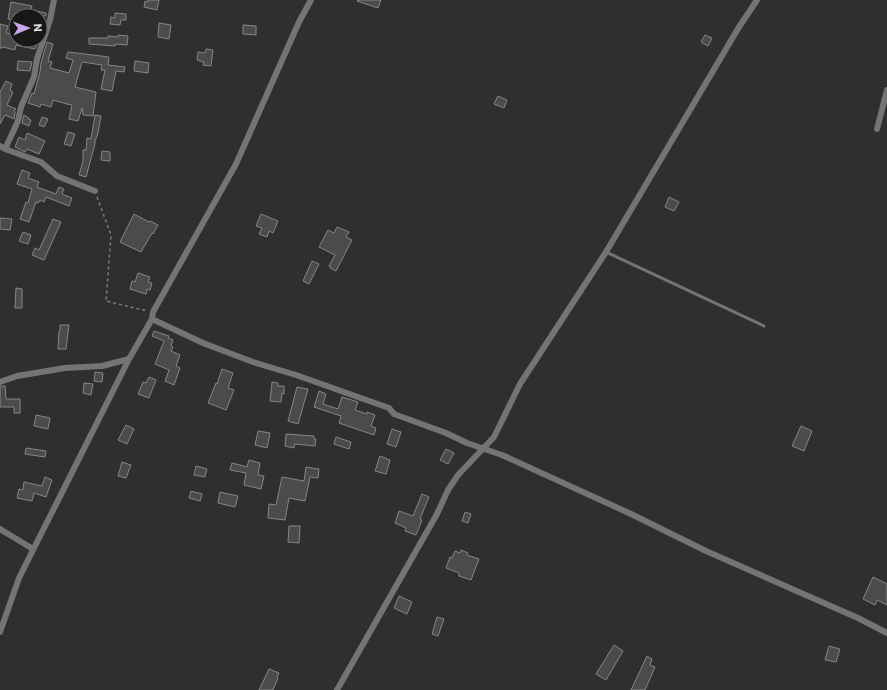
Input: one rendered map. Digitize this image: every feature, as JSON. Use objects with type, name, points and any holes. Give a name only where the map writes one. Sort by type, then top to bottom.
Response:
[{"type":"street","points":[[54,0],[50,20],[37,60],[34,77],[21,107],[18,121],[2,148],[41,162],[57,176],[95,191]]},
{"type":"street","points":[[0,632],[19,578],[33,549],[129,359],[152,319],[153,312],[236,164],[298,22],[311,0]]},
{"type":"street","points":[[337,690],[437,514],[448,490],[458,475],[494,437],[520,384],[606,252],[723,53],[757,0]]},
{"type":"street","points":[[877,129],[887,90]]},
{"type":"street","points":[[152,319],[204,343],[253,362],[296,375],[389,408],[394,414],[467,443],[502,455],[629,513],[706,551],[858,618],[887,633]]},
{"type":"street","points":[[0,382],[17,376],[65,368],[102,366],[129,359]]},
{"type":"street","points":[[0,530],[33,549]]},
{"type":"lane","points":[[606,252],[764,326]]},
{"type":"path","points":[[95,191],[111,235],[106,301],[153,312]]},
{"type":"building","points":[[148,0],[159,0],[157,10],[144,7],[145,1],[148,2]]},
{"type":"building","points":[[381,0],[378,8],[357,1]]},
{"type":"building","points":[[11,2],[32,6],[32,8],[10,8]]},
{"type":"building","points":[[115,13],[126,14],[126,20],[121,20],[120,25],[110,24],[111,17],[115,18]]},
{"type":"building","points":[[159,23],[171,25],[169,39],[158,37]]},
{"type":"building","points":[[0,24],[8,26],[6,33],[8,33],[8,48],[15,48],[15,50],[3,47],[0,48]]},
{"type":"building","points":[[243,25],[256,26],[256,35],[243,34]]},
{"type":"building","points":[[118,35],[128,36],[127,45],[115,44],[115,46],[89,44],[89,38],[108,38],[108,36],[118,37]]},
{"type":"building","points":[[705,35],[712,38],[708,46],[701,42]]},
{"type":"building","points":[[48,42],[53,44],[48,61],[52,62],[50,68],[69,73],[73,60],[66,58],[68,52],[109,57],[108,65],[125,67],[124,72],[116,71],[112,91],[101,89],[105,70],[101,70],[102,65],[82,62],[75,87],[96,92],[93,116],[83,115],[82,108],[78,121],[69,119],[72,105],[53,100],[51,107],[41,104],[40,107],[28,103],[32,93],[34,94],[45,48],[48,48]]},
{"type":"building","points":[[206,49],[213,50],[211,66],[203,65],[204,62],[197,60],[198,52],[205,53]]},
{"type":"building","points":[[18,61],[32,62],[30,71],[17,70]]},
{"type":"building","points":[[135,61],[149,63],[148,73],[134,71]]},
{"type":"building","points":[[6,81],[12,84],[10,90],[13,92],[7,105],[16,109],[14,111],[14,119],[5,115],[0,124],[0,92]]},
{"type":"building","points":[[498,96],[507,100],[504,108],[494,104]]},
{"type":"building","points":[[24,115],[31,120],[29,126],[22,123]]},
{"type":"building","points":[[95,115],[101,116],[86,177],[79,175],[83,161],[83,150],[86,150],[87,138],[91,139]]},
{"type":"building","points":[[42,117],[48,119],[44,127],[39,125]]},
{"type":"building","points":[[68,132],[75,134],[71,146],[64,144]]},
{"type":"building","points":[[27,133],[45,141],[39,154],[27,149],[25,152],[15,147],[19,137],[25,140]]},
{"type":"building","points":[[102,151],[110,152],[110,161],[101,160]]},
{"type":"building","points":[[22,170],[30,173],[28,178],[39,182],[37,187],[56,194],[59,187],[64,189],[62,194],[72,198],[69,206],[46,197],[44,202],[40,200],[38,203],[36,202],[29,222],[20,219],[26,202],[28,203],[32,189],[17,184]]},
{"type":"building","points":[[669,197],[679,202],[674,211],[665,207]]},
{"type":"building","points":[[134,214],[158,225],[141,252],[120,242]]},
{"type":"building","points":[[261,214],[278,221],[273,233],[269,231],[267,237],[259,234],[262,228],[256,226]]},
{"type":"building","points":[[0,218],[12,219],[10,230],[0,229]]},
{"type":"building","points":[[53,219],[61,222],[44,260],[32,255],[35,248],[39,250]]},
{"type":"building","points":[[337,227],[349,232],[346,237],[352,240],[336,271],[329,266],[335,255],[319,247],[328,230],[334,233]]},
{"type":"building","points":[[23,232],[31,235],[28,244],[19,241]]},
{"type":"building","points":[[312,261],[319,264],[309,284],[303,281]]},
{"type":"building","points":[[138,273],[150,277],[148,282],[152,283],[150,290],[147,289],[146,294],[130,289],[132,281],[135,282]]},
{"type":"building","points":[[16,288],[22,289],[22,308],[15,308]]},
{"type":"building","points":[[60,325],[69,325],[66,349],[58,349]]},
{"type":"building","points":[[154,331],[169,336],[168,338],[173,340],[171,346],[173,347],[171,351],[180,355],[176,366],[180,368],[174,385],[165,381],[169,370],[155,364],[164,341],[152,336]]},
{"type":"building","points":[[222,369],[233,373],[228,388],[234,390],[226,410],[208,403]]},
{"type":"building","points":[[95,372],[103,373],[102,382],[94,381]]},
{"type":"building","points":[[149,377],[156,380],[149,398],[138,394],[143,382],[146,383]]},
{"type":"building","points":[[272,382],[278,383],[278,386],[284,386],[284,394],[282,393],[281,402],[270,401]]},
{"type":"building","points":[[84,383],[93,384],[91,395],[83,393]]},
{"type":"building","points":[[0,386],[5,386],[6,399],[20,399],[20,413],[14,413],[14,407],[0,407]]},
{"type":"building","points":[[297,387],[308,389],[298,424],[288,421]]},
{"type":"building","points":[[319,391],[326,394],[323,404],[338,409],[342,397],[358,402],[355,410],[375,415],[371,426],[376,428],[374,435],[339,423],[341,416],[314,407]]},
{"type":"building","points":[[36,415],[50,418],[48,429],[34,426]]},
{"type":"building","points":[[126,425],[134,429],[127,444],[118,440]]},
{"type":"building","points":[[801,426],[812,431],[804,451],[792,446]]},
{"type":"building","points":[[392,429],[401,432],[396,447],[387,444]]},
{"type":"building","points":[[258,431],[270,433],[267,448],[255,445]]},
{"type":"building","points":[[286,434],[314,436],[314,439],[316,439],[315,446],[295,444],[294,448],[285,446]]},
{"type":"building","points":[[336,437],[351,442],[349,449],[334,444]]},
{"type":"building","points":[[26,448],[46,451],[45,457],[25,454]]},
{"type":"building","points":[[446,449],[454,453],[448,464],[440,460]]},
{"type":"building","points":[[380,456],[390,460],[386,474],[375,471]]},
{"type":"building","points":[[249,460],[260,463],[258,475],[264,476],[261,489],[244,485],[246,473],[230,470],[232,463],[247,467]]},
{"type":"building","points":[[122,462],[131,465],[126,478],[118,476]]},
{"type":"building","points":[[196,466],[207,469],[205,477],[194,475]]},
{"type":"building","points":[[306,467],[319,469],[318,478],[310,477],[305,501],[289,498],[285,520],[268,518],[269,504],[276,505],[282,477],[304,481]]},
{"type":"building","points":[[45,477],[52,480],[46,497],[34,493],[32,501],[17,498],[19,489],[23,490],[24,482],[42,486]]},
{"type":"building","points":[[191,491],[202,494],[200,501],[189,498]]},
{"type":"building","points":[[220,492],[238,496],[235,507],[218,503]]},
{"type":"building","points":[[422,494],[429,497],[420,519],[422,520],[416,535],[405,531],[406,528],[395,523],[399,511],[413,516]]},
{"type":"building","points":[[465,512],[471,514],[468,523],[462,521]]},
{"type":"building","points":[[289,526],[300,526],[299,543],[288,542]]},
{"type":"building","points":[[461,550],[468,553],[467,555],[479,559],[471,580],[459,576],[459,573],[446,568],[450,557],[452,558],[455,551],[460,553]]},
{"type":"building","points":[[873,577],[887,584],[887,605],[877,600],[875,605],[863,599]]},
{"type":"building","points":[[399,596],[412,602],[407,614],[394,608]]},
{"type":"building","points":[[437,617],[444,619],[438,636],[432,634]]},
{"type":"building","points":[[614,645],[623,651],[606,680],[596,674]]},
{"type":"building","points":[[829,646],[840,649],[836,662],[825,660]]},
{"type":"building","points":[[647,656],[652,659],[650,665],[655,667],[645,690],[631,690]]},
{"type":"building","points":[[269,669],[279,673],[273,690],[259,690]]}]
